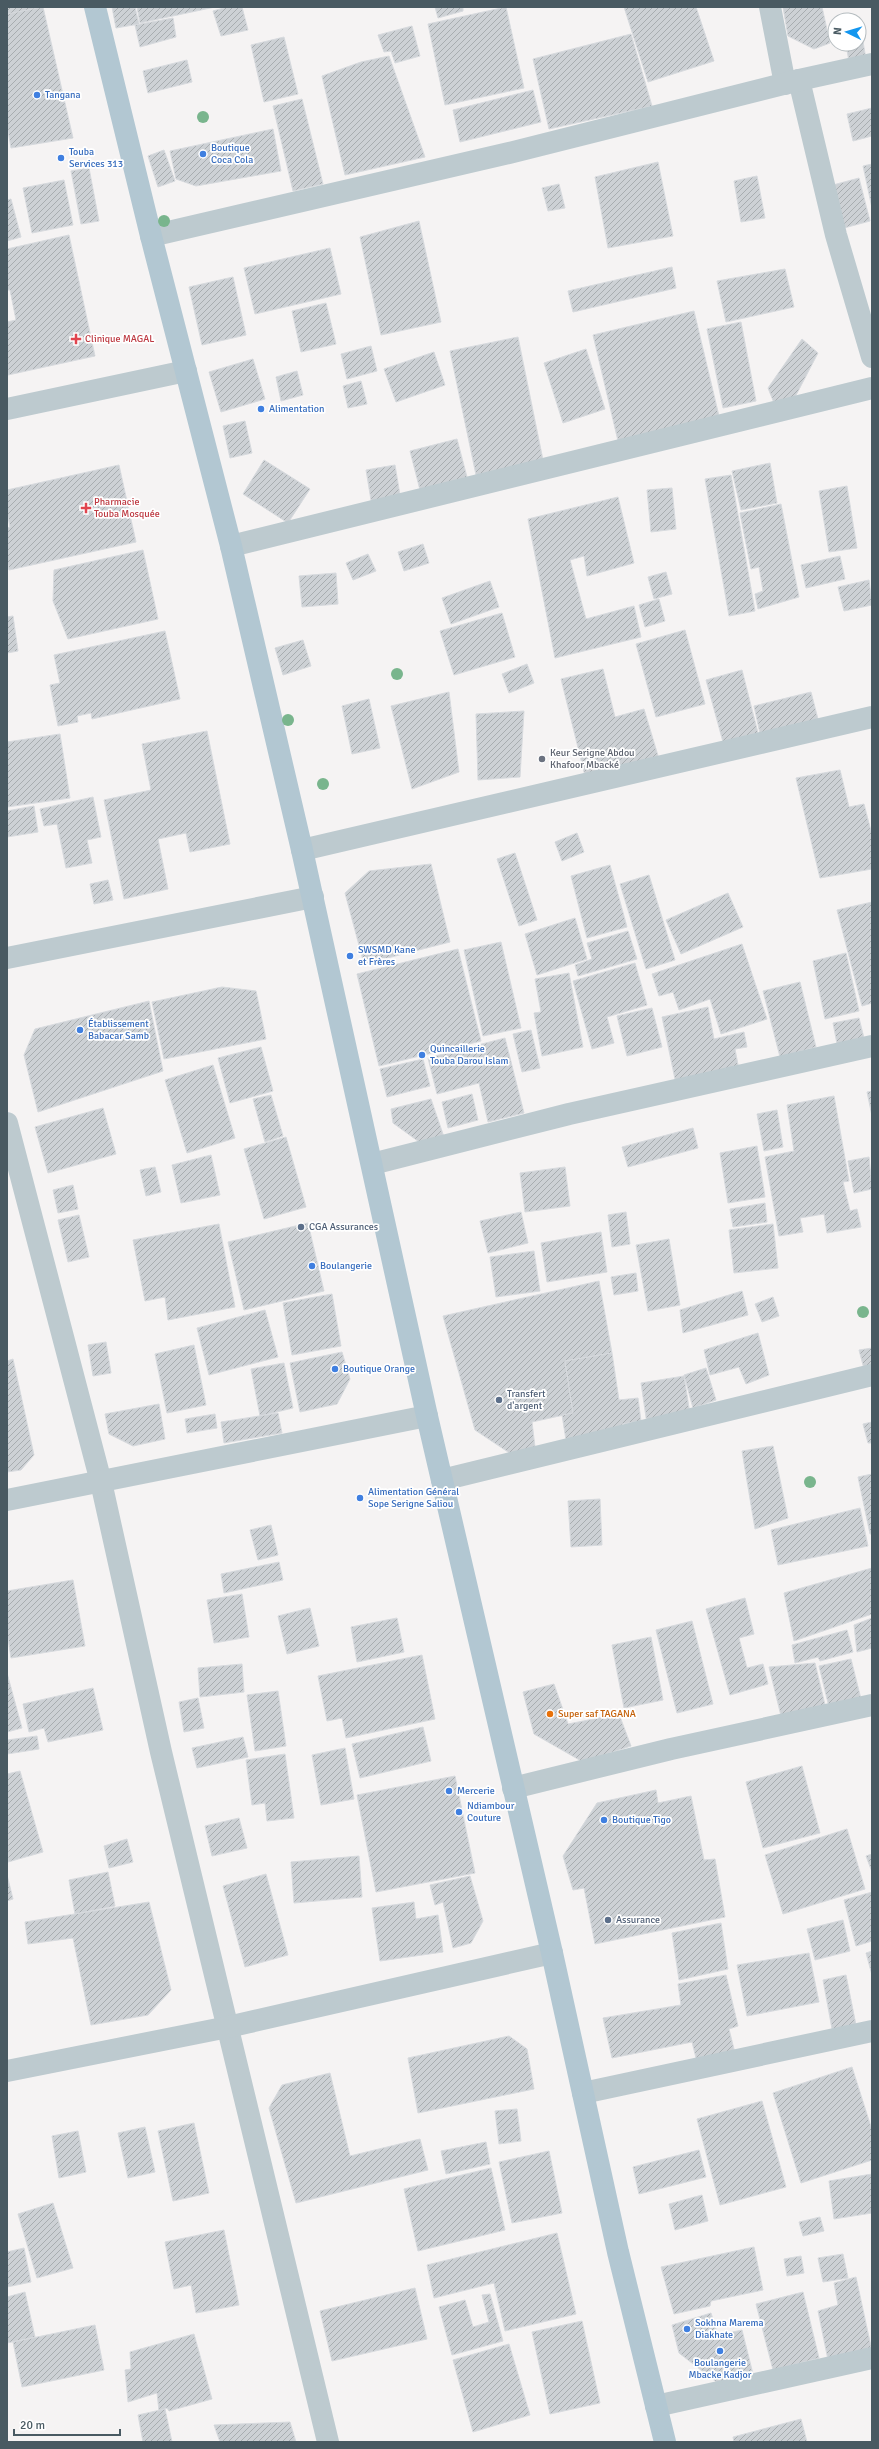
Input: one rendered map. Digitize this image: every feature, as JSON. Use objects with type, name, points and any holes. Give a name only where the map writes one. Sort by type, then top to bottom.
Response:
[{"type":"main road","points":[[95,7],[151,236],[232,546],[313,897],[427,1416],[665,2442]]},
{"type":"street","points":[[770,7],[872,357]]},
{"type":"street","points":[[151,236],[509,153],[792,82],[872,64]]},
{"type":"street","points":[[7,409],[186,371]]},
{"type":"street","points":[[232,546],[872,388]]},
{"type":"street","points":[[302,850],[872,717]]},
{"type":"street","points":[[7,958],[313,897]]},
{"type":"street","points":[[372,1164],[569,1114],[872,1046]]},
{"type":"street","points":[[7,1123],[101,1482],[160,1744],[328,2442]]},
{"type":"street","points":[[442,1480],[872,1375]]},
{"type":"street","points":[[7,1500],[427,1416]]},
{"type":"street","points":[[513,1788],[671,1749],[872,1705]]},
{"type":"street","points":[[7,2071],[228,2027],[552,1953]]},
{"type":"street","points":[[583,2093],[872,2032]]},
{"type":"street","points":[[656,2406],[872,2358]]},
{"type":"building","points":[[7,7],[38,7],[40,15],[7,24]]},
{"type":"building","points":[[43,7],[73,138],[11,148],[7,125],[7,14]]},
{"type":"building","points":[[112,7],[135,7],[139,24],[116,28]]},
{"type":"building","points":[[137,7],[215,7],[140,23]]},
{"type":"building","points":[[227,7],[242,7],[248,30],[221,36],[213,11]]},
{"type":"building","points":[[435,7],[463,7],[463,11],[438,18]]},
{"type":"building","points":[[506,7],[524,88],[445,105],[428,24]]},
{"type":"building","points":[[624,7],[696,7],[714,61],[648,82]]},
{"type":"building","points":[[783,7],[822,7],[827,30],[827,44],[814,49],[788,36]]},
{"type":"building","points":[[173,18],[176,37],[140,47],[135,25]]},
{"type":"building","points":[[412,26],[420,56],[395,63],[391,51],[384,52],[378,35]]},
{"type":"building","points":[[631,34],[652,106],[549,129],[533,59]]},
{"type":"building","points":[[284,37],[298,94],[264,102],[251,45]]},
{"type":"building","points":[[847,52],[865,52],[866,59],[849,62]]},
{"type":"building","points":[[389,56],[425,157],[345,175],[322,76],[361,62]]},
{"type":"building","points":[[187,60],[192,82],[148,93],[143,71]]},
{"type":"building","points":[[533,90],[541,122],[460,142],[453,110]]},
{"type":"building","points":[[302,99],[323,184],[293,191],[273,106]]},
{"type":"building","points":[[872,108],[872,136],[853,141],[847,114]]},
{"type":"building","points":[[273,129],[281,171],[196,186],[176,179],[170,151]]},
{"type":"building","points":[[164,150],[175,181],[158,187],[148,156]]},
{"type":"building","points":[[658,162],[673,236],[608,248],[595,177]]},
{"type":"building","points":[[872,164],[872,208],[863,166]]},
{"type":"building","points":[[89,168],[99,221],[81,224],[71,171]]},
{"type":"building","points":[[757,176],[765,218],[741,222],[734,181]]},
{"type":"building","points":[[859,178],[870,221],[844,228],[833,185]]},
{"type":"building","points":[[64,180],[73,225],[32,233],[23,188]]},
{"type":"building","points":[[559,184],[565,208],[548,211],[542,188]]},
{"type":"building","points":[[11,199],[21,237],[7,241],[7,200]]},
{"type":"building","points":[[419,221],[441,322],[381,335],[360,237]]},
{"type":"building","points":[[69,235],[95,356],[8,375],[7,322],[16,320],[10,290],[7,290],[7,249]]},
{"type":"building","points":[[330,248],[341,294],[255,314],[244,268]]},
{"type":"building","points":[[672,267],[676,288],[573,312],[568,291]]},
{"type":"building","points":[[785,269],[794,307],[726,322],[717,281]]},
{"type":"building","points":[[233,277],[246,335],[202,345],[189,287]]},
{"type":"building","points":[[326,303],[336,344],[301,352],[292,311]]},
{"type":"building","points":[[694,311],[719,416],[618,441],[593,335]]},
{"type":"building","points":[[741,322],[756,401],[723,408],[707,329]]},
{"type":"building","points":[[518,337],[543,460],[476,475],[450,351]]},
{"type":"building","points":[[802,339],[818,353],[793,401],[774,403],[768,388]]},
{"type":"building","points":[[371,346],[377,371],[347,379],[341,354]]},
{"type":"building","points":[[586,349],[605,409],[563,423],[544,363]]},
{"type":"building","points":[[434,352],[445,385],[396,402],[384,369]]},
{"type":"building","points":[[253,359],[265,399],[221,412],[209,372]]},
{"type":"building","points":[[297,371],[303,395],[281,401],[276,377]]},
{"type":"building","points":[[361,381],[367,404],[348,408],[343,386]]},
{"type":"building","points":[[245,421],[252,453],[230,458],[223,426]]},
{"type":"building","points":[[457,439],[467,477],[420,490],[410,451]]},
{"type":"building","points":[[264,460],[310,489],[288,523],[243,494]]},
{"type":"building","points":[[770,463],[777,503],[741,510],[732,471]]},
{"type":"building","points":[[119,465],[136,542],[9,570],[7,559],[7,528],[10,527],[7,512],[7,490]]},
{"type":"building","points":[[395,465],[401,501],[372,506],[366,470]]},
{"type":"building","points":[[731,475],[755,611],[729,616],[705,479]]},
{"type":"building","points":[[847,486],[857,548],[829,552],[819,491]]},
{"type":"building","points":[[672,488],[676,529],[651,532],[647,490]]},
{"type":"building","points":[[618,497],[634,563],[587,576],[584,556],[570,560],[586,619],[634,606],[641,637],[555,658],[528,519]]},
{"type":"building","points":[[781,504],[799,597],[758,609],[755,594],[763,591],[759,567],[751,569],[740,513]]},
{"type":"building","points":[[423,544],[429,563],[404,571],[398,552]]},
{"type":"building","points":[[143,550],[158,619],[68,639],[53,601],[54,570]]},
{"type":"building","points":[[368,554],[376,571],[353,580],[346,563]]},
{"type":"building","points":[[840,556],[845,579],[806,588],[801,565]]},
{"type":"building","points":[[666,572],[672,594],[654,599],[648,577]]},
{"type":"building","points":[[336,573],[338,604],[302,607],[299,576]]},
{"type":"building","points":[[869,580],[872,605],[844,611],[838,587]]},
{"type":"building","points":[[490,581],[499,607],[451,624],[442,598]]},
{"type":"building","points":[[659,599],[665,621],[645,627],[639,605]]},
{"type":"building","points":[[502,613],[515,657],[454,675],[440,631]]},
{"type":"building","points":[[13,616],[18,651],[7,653],[7,617]]},
{"type":"building","points":[[685,630],[705,704],[656,717],[636,644]]},
{"type":"building","points":[[165,631],[180,699],[92,719],[91,713],[77,716],[78,722],[58,726],[50,685],[60,683],[54,655]]},
{"type":"building","points":[[303,640],[311,666],[283,675],[275,648]]},
{"type":"building","points":[[527,664],[534,683],[509,693],[502,674]]},
{"type":"building","points":[[603,669],[615,717],[644,709],[659,759],[586,780],[561,679]]},
{"type":"building","points":[[742,670],[758,733],[723,742],[706,680]]},
{"type":"building","points":[[449,692],[459,772],[412,789],[391,706]]},
{"type":"building","points":[[811,692],[819,723],[761,738],[754,706]]},
{"type":"building","points":[[369,699],[380,748],[352,754],[342,706]]},
{"type":"building","points":[[524,711],[520,777],[478,780],[476,714]]},
{"type":"building","points":[[207,731],[230,844],[190,852],[186,833],[158,839],[168,889],[124,899],[104,800],[151,790],[142,744]]},
{"type":"building","points":[[60,734],[70,798],[7,807],[7,742]]},
{"type":"building","points":[[840,770],[849,807],[864,804],[872,835],[872,869],[820,878],[796,778]]},
{"type":"building","points":[[93,797],[101,837],[87,840],[92,863],[66,868],[57,824],[44,826],[40,809]]},
{"type":"building","points":[[34,806],[38,832],[7,837],[7,811]]},
{"type":"building","points":[[577,833],[584,852],[562,861],[555,842]]},
{"type":"building","points":[[515,853],[537,920],[519,926],[497,859]]},
{"type":"building","points":[[431,864],[450,942],[364,964],[345,893],[369,871]]},
{"type":"building","points":[[610,865],[627,927],[587,938],[571,876]]},
{"type":"building","points":[[649,875],[675,960],[646,969],[620,884]]},
{"type":"building","points":[[108,880],[113,900],[94,904],[90,884]]},
{"type":"building","points":[[728,893],[743,927],[681,954],[666,920]]},
{"type":"building","points":[[872,902],[872,1003],[862,1006],[837,910]]},
{"type":"building","points":[[575,918],[587,959],[537,975],[525,934]]},
{"type":"building","points":[[628,931],[637,959],[578,976],[575,965],[592,959],[587,943]]},
{"type":"building","points":[[501,942],[521,1028],[483,1036],[464,950]]},
{"type":"building","points":[[742,944],[767,1019],[721,1034],[710,999],[679,1010],[673,992],[659,996],[652,974]]},
{"type":"building","points":[[458,949],[481,1041],[379,1066],[357,974]]},
{"type":"building","points":[[846,953],[859,1011],[825,1019],[813,961]]},
{"type":"building","points":[[635,963],[647,1005],[607,1017],[614,1043],[592,1049],[573,981]]},
{"type":"building","points":[[569,973],[583,1047],[542,1056],[534,1013],[541,1012],[535,979]]},
{"type":"building","points":[[800,982],[816,1047],[780,1057],[763,991]]},
{"type":"building","points":[[222,987],[256,991],[266,1039],[164,1059],[152,1002]]},
{"type":"building","points":[[149,1001],[163,1071],[38,1112],[24,1055],[35,1029]]},
{"type":"building","points":[[708,1007],[714,1039],[744,1032],[747,1047],[735,1049],[739,1070],[676,1084],[662,1017]]},
{"type":"building","points":[[652,1008],[662,1047],[627,1056],[617,1016]]},
{"type":"building","points":[[859,1018],[864,1038],[837,1044],[833,1023]]},
{"type":"building","points":[[531,1030],[540,1068],[522,1072],[513,1034]]},
{"type":"building","points":[[505,1038],[524,1113],[488,1122],[479,1083],[437,1094],[428,1058]]},
{"type":"building","points":[[261,1047],[273,1091],[230,1103],[218,1058]]},
{"type":"building","points":[[423,1059],[430,1086],[387,1097],[380,1069]]},
{"type":"building","points":[[213,1065],[235,1138],[187,1153],[165,1080]]},
{"type":"building","points":[[872,1091],[872,1116],[867,1092]]},
{"type":"building","points":[[472,1094],[478,1120],[448,1128],[442,1102]]},
{"type":"building","points":[[271,1095],[283,1136],[265,1142],[253,1099]]},
{"type":"building","points":[[834,1096],[849,1181],[843,1182],[850,1211],[857,1209],[861,1227],[827,1233],[824,1214],[800,1218],[803,1232],[779,1236],[765,1157],[794,1151],[787,1105]]},
{"type":"building","points":[[431,1099],[444,1137],[422,1144],[393,1123],[391,1109]]},
{"type":"building","points":[[103,1108],[116,1154],[48,1173],[35,1127]]},
{"type":"building","points":[[777,1110],[783,1147],[764,1151],[757,1114]]},
{"type":"building","points":[[693,1128],[698,1148],[628,1167],[622,1147]]},
{"type":"building","points":[[286,1137],[306,1207],[264,1219],[244,1149]]},
{"type":"building","points":[[757,1146],[765,1197],[728,1203],[720,1153]]},
{"type":"building","points":[[211,1155],[220,1195],[181,1203],[172,1165]]},
{"type":"building","points":[[869,1157],[872,1189],[854,1193],[848,1161]]},
{"type":"building","points":[[155,1167],[161,1192],[146,1196],[140,1170]]},
{"type":"building","points":[[565,1167],[570,1206],[525,1212],[520,1173]]},
{"type":"building","points":[[73,1185],[78,1209],[58,1213],[53,1190]]},
{"type":"building","points":[[765,1203],[767,1222],[733,1227],[730,1209]]},
{"type":"building","points":[[521,1212],[528,1243],[488,1253],[480,1221]]},
{"type":"building","points":[[626,1212],[630,1244],[612,1247],[608,1215]]},
{"type":"building","points":[[79,1215],[89,1257],[68,1262],[58,1220]]},
{"type":"building","points":[[308,1223],[324,1291],[244,1310],[228,1242]]},
{"type":"building","points":[[219,1224],[235,1307],[168,1320],[165,1297],[145,1301],[133,1240]]},
{"type":"building","points":[[773,1224],[778,1268],[734,1273],[729,1230]]},
{"type":"building","points":[[601,1232],[607,1272],[547,1282],[541,1243]]},
{"type":"building","points":[[669,1239],[680,1305],[648,1311],[636,1245]]},
{"type":"building","points":[[534,1251],[540,1291],[496,1297],[490,1257]]},
{"type":"building","points":[[636,1273],[638,1291],[614,1295],[611,1277]]},
{"type":"building","points":[[599,1281],[612,1353],[565,1361],[573,1413],[532,1422],[535,1447],[511,1454],[475,1430],[443,1316]]},
{"type":"building","points":[[742,1291],[748,1315],[683,1333],[680,1310]]},
{"type":"building","points":[[332,1294],[341,1346],[292,1355],[283,1303]]},
{"type":"building","points":[[773,1297],[779,1316],[762,1322],[755,1304]]},
{"type":"building","points":[[265,1310],[278,1357],[209,1375],[197,1328]]},
{"type":"building","points":[[758,1333],[769,1375],[746,1384],[739,1367],[710,1375],[704,1350]]},
{"type":"building","points":[[106,1342],[111,1373],[93,1376],[88,1345]]},
{"type":"building","points":[[194,1345],[206,1405],[167,1413],[155,1354]]},
{"type":"building","points":[[872,1348],[872,1367],[864,1369],[859,1350]]},
{"type":"building","points":[[342,1352],[350,1379],[337,1404],[300,1412],[290,1363]]},
{"type":"building","points":[[612,1353],[619,1400],[638,1398],[641,1421],[622,1424],[623,1432],[566,1440],[562,1415],[573,1413],[565,1361]]},
{"type":"building","points":[[13,1359],[34,1455],[21,1470],[7,1472],[7,1361]]},
{"type":"building","points":[[284,1363],[293,1408],[260,1416],[251,1369]]},
{"type":"building","points":[[706,1368],[716,1400],[693,1408],[684,1375]]},
{"type":"building","points":[[684,1376],[690,1414],[647,1424],[641,1383]]},
{"type":"building","points":[[159,1404],[165,1439],[133,1446],[109,1434],[105,1414]]},
{"type":"building","points":[[278,1413],[282,1433],[224,1443],[221,1422]]},
{"type":"building","points":[[215,1414],[217,1428],[187,1433],[185,1419]]},
{"type":"building","points":[[872,1422],[872,1443],[868,1443],[863,1424]]},
{"type":"building","points":[[773,1446],[788,1518],[755,1529],[742,1451]]},
{"type":"building","points":[[872,1474],[872,1534],[870,1534],[858,1477]]},
{"type":"building","points":[[600,1499],[602,1545],[571,1547],[568,1501]]},
{"type":"building","points":[[860,1508],[868,1546],[778,1565],[771,1530]]},
{"type":"building","points":[[271,1525],[278,1555],[258,1560],[250,1530]]},
{"type":"building","points":[[279,1562],[283,1580],[224,1593],[221,1574]]},
{"type":"building","points":[[872,1568],[872,1614],[794,1641],[784,1593]]},
{"type":"building","points":[[73,1580],[85,1646],[11,1658],[7,1632],[7,1591]]},
{"type":"building","points":[[242,1594],[249,1637],[214,1643],[207,1600]]},
{"type":"building","points":[[745,1598],[754,1634],[739,1638],[747,1668],[763,1664],[768,1684],[730,1695],[706,1609]]},
{"type":"building","points":[[310,1608],[319,1646],[287,1654],[278,1616]]},
{"type":"building","points":[[397,1618],[404,1652],[357,1662],[351,1627]]},
{"type":"building","points":[[872,1618],[872,1648],[857,1652],[854,1625]]},
{"type":"building","points":[[692,1621],[713,1704],[677,1713],[656,1630]]},
{"type":"building","points":[[847,1630],[853,1652],[820,1661],[818,1657],[795,1663],[792,1645]]},
{"type":"building","points":[[651,1637],[663,1700],[624,1708],[612,1645]]},
{"type":"building","points":[[422,1655],[435,1719],[346,1738],[342,1718],[327,1721],[318,1676]]},
{"type":"building","points":[[851,1659],[861,1699],[829,1707],[819,1666]]},
{"type":"building","points":[[815,1663],[826,1709],[782,1720],[769,1667]]},
{"type":"building","points":[[242,1664],[244,1692],[200,1697],[198,1668]]},
{"type":"building","points":[[7,1673],[22,1728],[7,1732]]},
{"type":"building","points":[[554,1684],[568,1724],[619,1714],[631,1746],[583,1762],[534,1734],[523,1692]]},
{"type":"building","points":[[93,1688],[103,1730],[48,1742],[44,1728],[29,1732],[23,1704]]},
{"type":"building","points":[[278,1691],[286,1746],[255,1751],[247,1695]]},
{"type":"building","points":[[198,1698],[204,1728],[184,1732],[179,1702]]},
{"type":"building","points":[[423,1727],[431,1761],[360,1778],[352,1744]]},
{"type":"building","points":[[37,1736],[39,1749],[7,1754],[7,1740]]},
{"type":"building","points":[[243,1737],[248,1757],[197,1768],[192,1748]]},
{"type":"building","points":[[345,1748],[354,1799],[321,1805],[312,1755]]},
{"type":"building","points":[[285,1754],[294,1818],[267,1821],[265,1803],[252,1805],[246,1760]]},
{"type":"building","points":[[802,1766],[820,1833],[763,1848],[746,1782]]},
{"type":"building","points":[[20,1771],[43,1852],[8,1862],[7,1774]]},
{"type":"building","points":[[455,1776],[475,1873],[376,1892],[357,1795]]},
{"type":"building","points":[[656,1790],[658,1803],[691,1796],[704,1860],[715,1859],[725,1917],[595,1944],[584,1888],[573,1890],[563,1856],[597,1803]]},
{"type":"building","points":[[239,1818],[247,1848],[212,1856],[205,1826]]},
{"type":"building","points":[[847,1829],[865,1889],[783,1914],[765,1855]]},
{"type":"building","points":[[127,1839],[133,1862],[109,1868],[104,1846]]},
{"type":"building","points":[[872,1854],[872,1872],[866,1856]]},
{"type":"building","points":[[359,1856],[362,1897],[294,1903],[291,1862]]},
{"type":"building","points":[[108,1872],[115,1906],[75,1914],[69,1880]]},
{"type":"building","points":[[266,1874],[288,1955],[245,1967],[223,1886]]},
{"type":"building","points":[[7,1875],[13,1899],[7,1901]]},
{"type":"building","points":[[470,1876],[483,1921],[471,1943],[453,1948],[443,1902],[435,1905],[430,1885]]},
{"type":"building","points":[[872,1892],[872,1941],[856,1946],[844,1900]]},
{"type":"building","points":[[149,1902],[171,1990],[148,2015],[91,2025],[73,1938],[28,1944],[25,1922]]},
{"type":"building","points":[[414,1902],[416,1919],[438,1915],[443,1952],[380,1961],[372,1908]]},
{"type":"building","points":[[843,1920],[850,1951],[815,1960],[807,1929]]},
{"type":"building","points":[[721,1923],[728,1969],[679,1980],[672,1933]]},
{"type":"building","points":[[872,1951],[872,1975],[866,1953]]},
{"type":"building","points":[[809,1953],[819,2002],[747,2016],[737,1965]]},
{"type":"building","points":[[726,1975],[738,2026],[729,2029],[735,2053],[697,2062],[692,2042],[612,2058],[603,2018],[681,2005],[678,1984]]},
{"type":"building","points":[[846,1975],[856,2025],[832,2029],[823,1980]]},
{"type":"building","points":[[509,2036],[527,2049],[534,2089],[418,2113],[408,2058]]},
{"type":"building","points":[[852,2067],[872,2130],[872,2160],[801,2183],[773,2093]]},
{"type":"building","points":[[330,2073],[350,2156],[420,2139],[428,2170],[296,2203],[269,2108],[282,2085]]},
{"type":"building","points":[[762,2101],[786,2187],[720,2205],[697,2119]]},
{"type":"building","points":[[517,2109],[521,2141],[499,2144],[495,2111]]},
{"type":"building","points":[[194,2123],[209,2193],[173,2201],[158,2131]]},
{"type":"building","points":[[145,2127],[155,2172],[128,2178],[118,2133]]},
{"type":"building","points":[[78,2131],[86,2172],[59,2178],[52,2136]]},
{"type":"building","points":[[486,2142],[490,2164],[446,2174],[441,2151]]},
{"type":"building","points":[[699,2150],[706,2177],[639,2194],[633,2167]]},
{"type":"building","points":[[549,2151],[562,2213],[512,2223],[499,2162]]},
{"type":"building","points":[[491,2168],[505,2230],[418,2251],[404,2189]]},
{"type":"building","points":[[872,2174],[872,2213],[834,2219],[829,2181]]},
{"type":"building","points":[[702,2195],[708,2221],[675,2230],[669,2204]]},
{"type":"building","points":[[53,2203],[73,2268],[37,2278],[18,2214]]},
{"type":"building","points":[[820,2217],[824,2231],[803,2236],[799,2222]]},
{"type":"building","points":[[224,2230],[239,2305],[196,2313],[191,2285],[174,2289],[165,2242]]},
{"type":"building","points":[[557,2233],[576,2314],[505,2331],[494,2283],[434,2298],[427,2265]]},
{"type":"building","points":[[754,2247],[763,2290],[711,2301],[710,2306],[674,2314],[661,2267]]},
{"type":"building","points":[[24,2248],[31,2282],[7,2287],[7,2252]]},
{"type":"building","points":[[843,2254],[848,2278],[823,2282],[818,2258]]},
{"type":"building","points":[[801,2256],[804,2273],[787,2276],[784,2259]]},
{"type":"building","points":[[856,2277],[872,2351],[828,2360],[818,2311],[838,2305],[834,2283]]},
{"type":"building","points":[[415,2288],[427,2339],[332,2361],[320,2311]]},
{"type":"building","points":[[25,2292],[35,2337],[7,2343],[7,2297]]},
{"type":"building","points":[[803,2292],[819,2358],[773,2370],[756,2304]]},
{"type":"building","points":[[490,2294],[503,2341],[452,2355],[439,2307],[465,2300],[473,2327],[489,2322],[482,2295]]},
{"type":"building","points":[[711,2313],[718,2335],[742,2330],[753,2374],[719,2384],[679,2353],[672,2325]]},
{"type":"building","points":[[582,2321],[600,2403],[550,2414],[532,2332]]},
{"type":"building","points":[[95,2325],[104,2370],[22,2387],[13,2342]]},
{"type":"building","points":[[194,2334],[212,2399],[169,2411],[167,2408],[159,2411],[157,2393],[128,2402],[125,2370],[131,2369],[130,2352]]},
{"type":"building","points":[[509,2344],[530,2415],[473,2432],[453,2360]]},
{"type":"building","points":[[165,2409],[172,2442],[143,2442],[138,2415]]},
{"type":"building","points":[[801,2419],[807,2442],[734,2442],[733,2437]]},
{"type":"building","points":[[290,2422],[296,2442],[220,2442],[214,2425]]},
{"type":"place","name":"Tangana","points":[[37,95]]},
{"type":"place","name":"Boutique Coca Cola","points":[[203,154]]},
{"type":"place","name":"Touba Services 313","points":[[61,158]]},
{"type":"place","name":"Clinique MAGAL","points":[[76,339]]},
{"type":"place","name":"Alimentation","points":[[261,409]]},
{"type":"place","name":"Pharmacie Touba Mosquée","points":[[86,508]]},
{"type":"place","name":"Keur Serigne Abdou Khafoor Mbacké","points":[[542,759]]},
{"type":"place","name":"SWSMD Kane et Frères","points":[[350,956]]},
{"type":"place","name":"Établissement Babacar Samb","points":[[80,1030]]},
{"type":"place","name":"Quincaillerie Touba Darou Islam","points":[[422,1055]]},
{"type":"place","name":"CGA Assurances","points":[[301,1227]]},
{"type":"place","name":"Boulangerie","points":[[312,1266]]},
{"type":"place","name":"Boutique Orange","points":[[335,1369]]},
{"type":"place","name":"Transfert d'argent","points":[[499,1400]]},
{"type":"place","name":"Alimentation Général Sope Serigne Saliou","points":[[360,1498]]},
{"type":"place","name":"Super saf TAGANA","points":[[550,1714]]},
{"type":"place","name":"Mercerie","points":[[449,1791]]},
{"type":"place","name":"Ndiambour Couture","points":[[459,1812]]},
{"type":"place","name":"Boutique Tigo","points":[[604,1820]]},
{"type":"place","name":"Assurance","points":[[608,1920]]},
{"type":"place","name":"Sokhna Marema Diakhate","points":[[687,2329]]},
{"type":"place","name":"Boulangerie Mbacke Kadjor","points":[[720,2351]]}]
